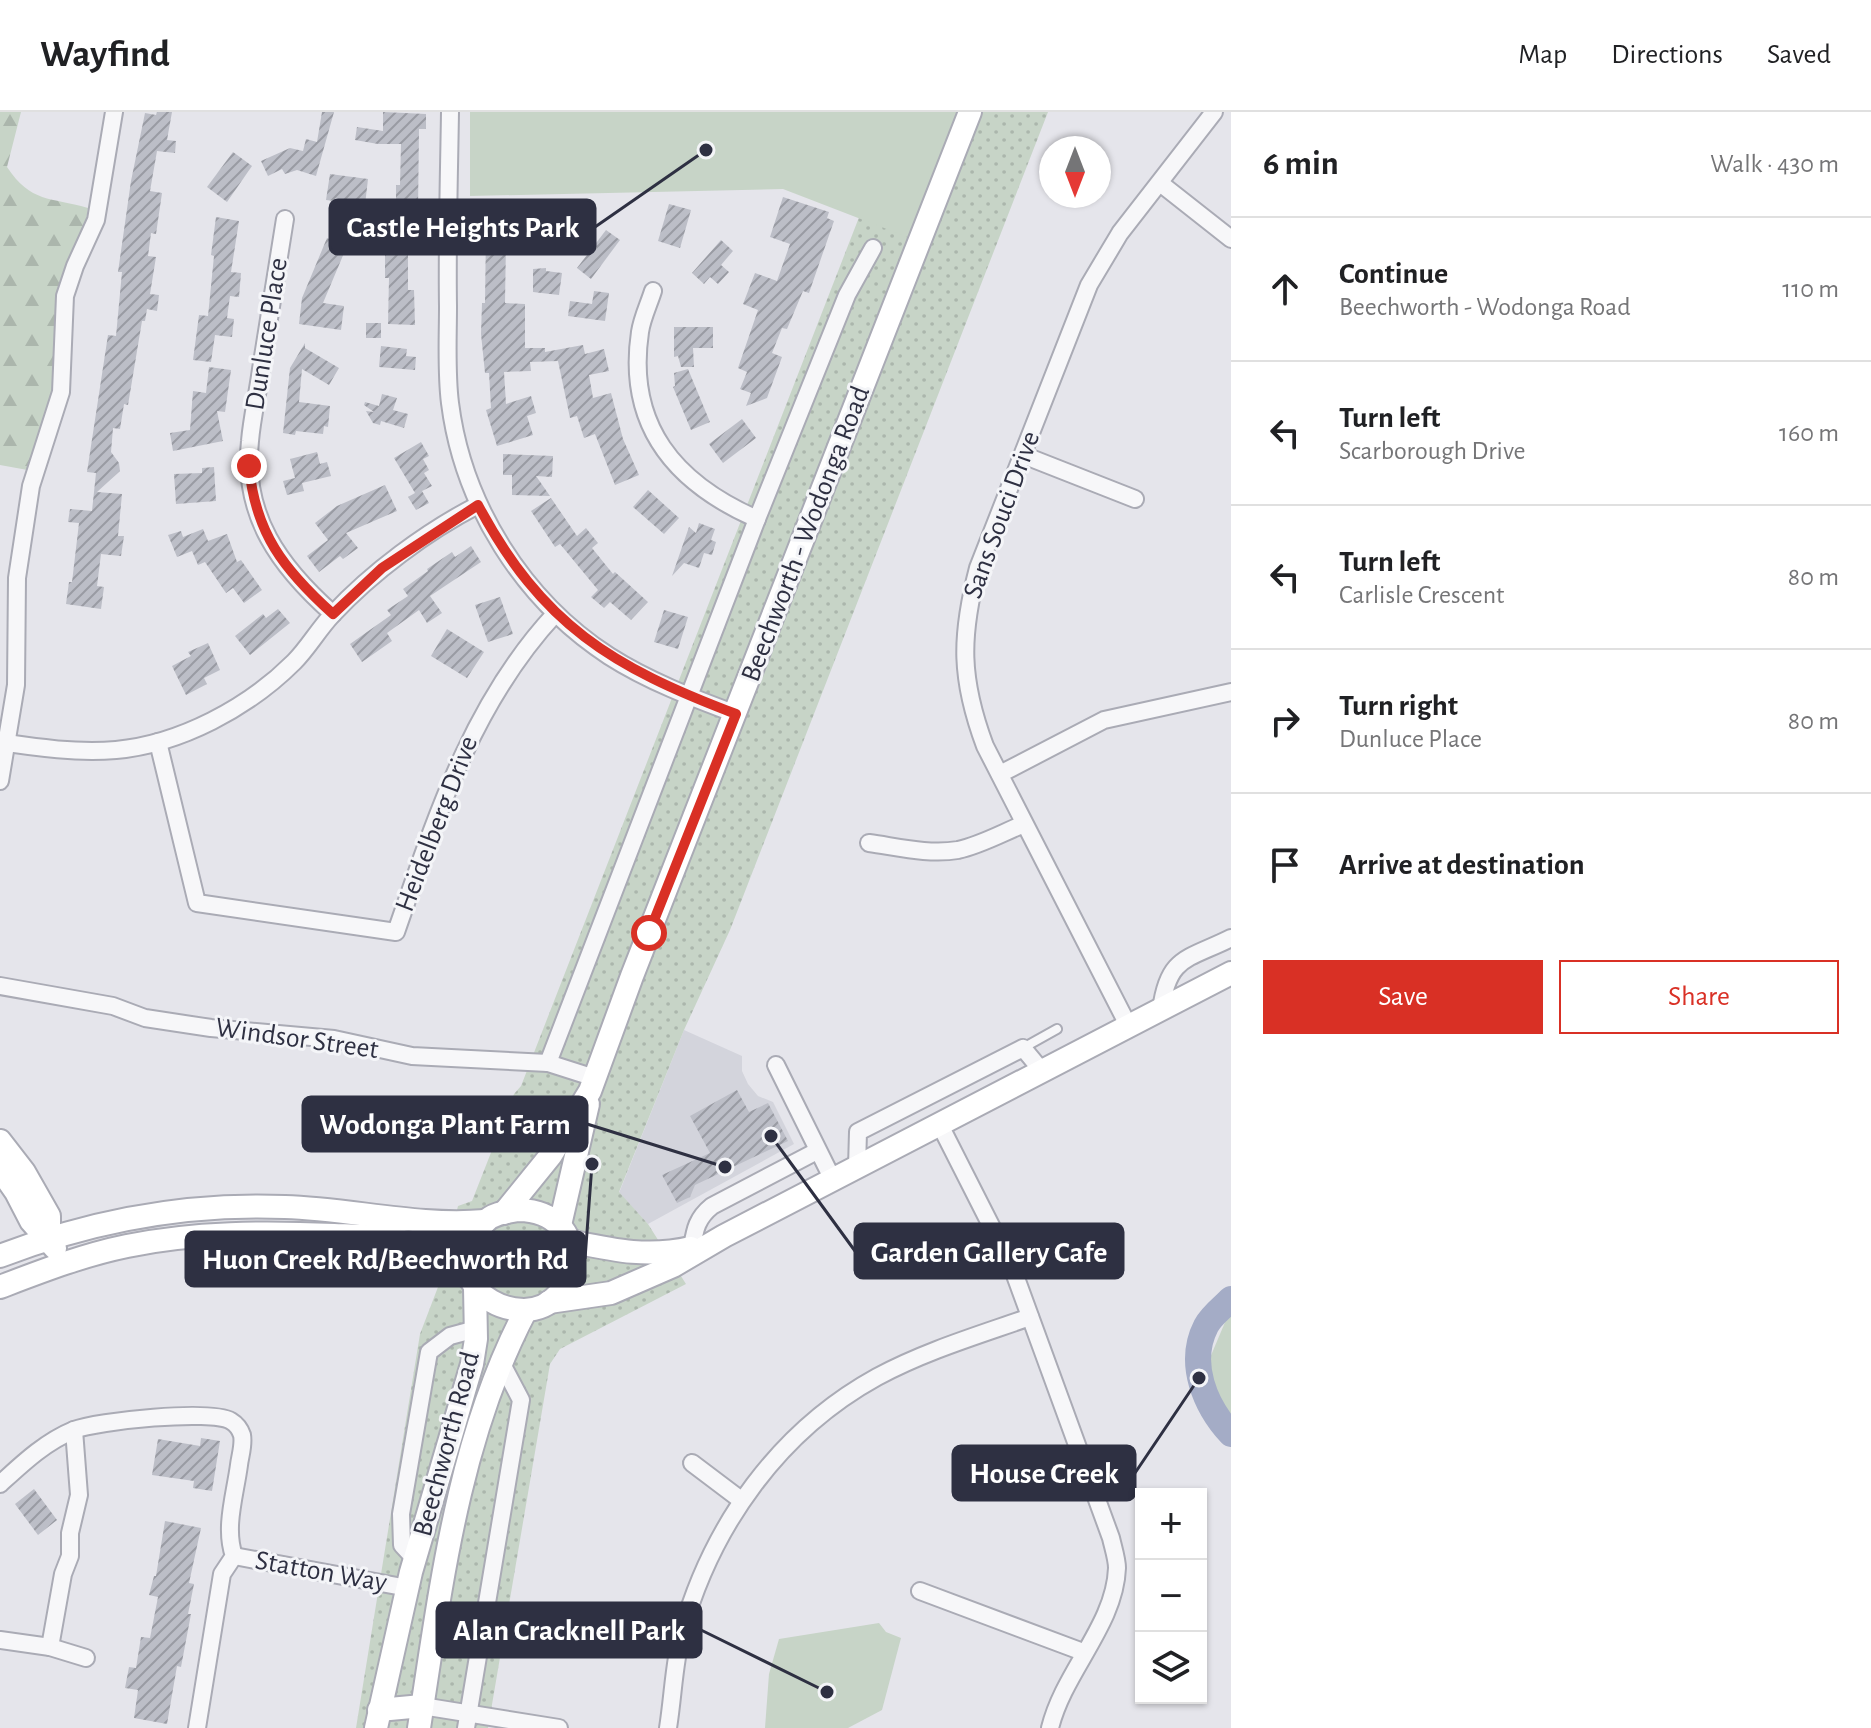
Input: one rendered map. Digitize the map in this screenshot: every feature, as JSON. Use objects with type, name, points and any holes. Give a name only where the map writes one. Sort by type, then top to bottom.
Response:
[{"type":"main road","name":"Beechworth - Wodonga Road","points":[[565,1233],[593,1084],[632,976],[970,112]]},
{"type":"main road","points":[[549,1302],[611,1293],[673,1266],[724,1236],[1231,973]]},
{"type":"main road","name":"Beechworth - Wodonga Road","points":[[495,1217],[547,1162],[593,1084]]},
{"type":"main road","points":[[0,1141],[24,1172],[49,1216],[49,1239]]},
{"type":"main road","points":[[0,1169],[31,1221],[49,1239],[64,1262]]},
{"type":"main road","points":[[0,1256],[91,1225],[202,1207],[287,1207],[442,1222],[534,1210],[548,1216],[565,1233],[628,1253],[664,1254],[724,1236]]},
{"type":"main road","points":[[472,1283],[467,1252],[471,1240],[495,1217]]},
{"type":"main road","points":[[0,1287],[64,1262],[168,1238],[292,1233],[379,1237],[411,1243],[439,1254],[495,1303],[526,1310],[549,1302],[560,1292],[570,1274],[572,1258],[565,1233]]},
{"type":"main road","name":"Beechworth Road","points":[[377,1719],[415,1559],[468,1382],[476,1329],[472,1283]]},
{"type":"main road","name":"Beechworth Road","points":[[421,1717],[451,1530],[481,1416],[510,1340],[526,1310]]},
{"type":"main road","points":[[377,1719],[421,1717]]},
{"type":"street","points":[[0,781],[3,743],[16,685],[17,578],[31,486],[61,392],[65,296],[96,220],[114,112]]},
{"type":"street","points":[[450,112],[447,281],[450,403],[478,505],[497,541],[555,614],[610,657],[687,696],[736,714]]},
{"type":"street","name":"Sans Souci Drive","points":[[1129,1027],[985,746],[972,712],[963,640],[968,604],[978,568],[1089,285],[1103,257],[1214,112]]},
{"type":"street","points":[[1160,183],[1231,239]]},
{"type":"street","name":"Dunluce Place","points":[[285,219],[250,442],[251,493],[263,528],[277,555],[304,588],[333,614]]},
{"type":"street","name":"Beechworth - Wodonga Road","points":[[548,1063],[757,519],[847,295],[873,248]]},
{"type":"street","points":[[653,291],[641,329],[638,352],[638,377],[651,428],[673,463],[686,477],[718,500],[757,519]]},
{"type":"street","points":[[1023,455],[1135,499]]},
{"type":"street","points":[[3,743],[66,751],[118,749],[158,742],[211,721],[243,702],[294,662],[333,614],[382,568],[478,505]]},
{"type":"street","name":"Heidelberg Drive","points":[[158,742],[197,903],[396,932],[431,833],[474,727],[498,689],[555,614]]},
{"type":"street","points":[[1000,774],[1104,720],[1231,692]]},
{"type":"street","points":[[869,843],[930,851],[956,850],[979,844],[1024,824]]},
{"type":"street","points":[[1161,1010],[1164,986],[1172,969],[1231,938]]},
{"type":"street","name":"Windsor Street","points":[[0,986],[113,1006],[145,1018],[211,1028],[334,1039],[412,1056],[548,1063],[593,1084]]},
{"type":"street","points":[[857,1167],[858,1132],[1023,1048],[1042,1071]]},
{"type":"street","points":[[776,1065],[833,1180]]},
{"type":"street","points":[[940,1125],[1012,1267],[1104,1513],[1117,1568],[1108,1609],[1064,1686],[1050,1728]]},
{"type":"street","points":[[692,1247],[695,1226],[701,1214],[817,1151]]},
{"type":"street","points":[[668,1728],[682,1634],[710,1555],[741,1500],[775,1459],[839,1400],[919,1357],[1030,1317]]},
{"type":"street","name":"Beechworth Road","points":[[415,1559],[402,1545],[401,1514],[429,1352],[450,1336],[476,1329]]},
{"type":"street","name":"Beechworth Road","points":[[467,1720],[521,1400],[502,1364]]},
{"type":"street","points":[[0,1484],[39,1449],[92,1424],[124,1419],[212,1417],[233,1421],[242,1436],[229,1533],[234,1556],[222,1574],[197,1728]]},
{"type":"street","points":[[50,1647],[63,1574],[70,1556],[70,1533],[79,1495],[74,1430]]},
{"type":"street","points":[[692,1463],[741,1500]]},
{"type":"street","name":"Statton Way","points":[[234,1556],[408,1588]]},
{"type":"street","points":[[920,1591],[1083,1652]]},
{"type":"street","points":[[0,1640],[50,1647],[86,1658]]},
{"type":"street","points":[[421,1717],[559,1728]]},
{"type":"lane","points":[[1023,1048],[1057,1029]]},
{"type":"shaded area","points":[[684,1030],[742,1056],[742,1071],[748,1084],[758,1096],[773,1102],[794,1144],[648,1224],[619,1193]]},
{"type":"green space","points":[[0,112],[21,112],[7,167],[16,179],[42,197],[88,208],[44,473],[0,465]]},
{"type":"green space","points":[[470,112],[956,112],[910,238],[783,189],[470,196]]},
{"type":"green space","points":[[900,112],[1048,112],[730,930],[684,1030],[619,1192],[648,1224],[686,1284],[560,1349],[550,1364],[488,1728],[356,1728],[420,1334],[438,1287],[458,1206],[472,1201],[514,1094],[521,1086]]},
{"type":"green space","points":[[1231,1308],[1231,1422],[1208,1391],[1204,1372]]},
{"type":"green space","points":[[879,1623],[886,1632],[901,1638],[882,1710],[848,1728],[765,1728],[769,1674],[779,1639]]},
{"type":"building","points":[[157,112],[172,112],[167,140],[176,141],[175,153],[157,151],[150,191],[162,193],[156,234],[151,233],[148,256],[156,257],[150,294],[159,295],[157,311],[147,309],[145,321],[142,321],[128,405],[124,404],[120,429],[113,428],[111,452],[119,463],[120,471],[97,492],[122,494],[118,536],[124,536],[121,556],[101,554],[97,586],[104,587],[101,609],[66,604],[69,582],[72,582],[79,523],[68,522],[70,509],[92,511],[96,473],[87,472],[108,335],[116,336],[122,272],[118,272],[131,181],[145,113],[156,115]]},
{"type":"building","points":[[322,112],[334,112],[316,176],[297,170],[285,174],[282,169],[268,176],[261,161],[290,148],[303,151],[306,139],[317,142]]},
{"type":"building","points":[[383,112],[426,114],[426,129],[419,129],[418,210],[409,210],[408,223],[408,290],[414,290],[415,325],[388,324],[385,223],[378,223],[378,209],[396,209],[401,144],[355,140],[357,127],[383,131]]},
{"type":"building","points":[[233,152],[252,166],[227,202],[207,187]]},
{"type":"building","points":[[330,174],[368,179],[365,205],[326,200]]},
{"type":"building","points":[[783,197],[829,212],[827,218],[834,221],[809,293],[803,291],[787,329],[782,328],[772,353],[782,357],[767,398],[746,406],[751,393],[740,389],[747,372],[738,368],[758,310],[743,304],[755,273],[777,281],[790,244],[770,237]]},
{"type":"building","points":[[669,204],[691,210],[680,248],[658,241]]},
{"type":"building","points":[[481,207],[524,207],[524,230],[543,230],[543,242],[506,242],[505,303],[525,304],[525,348],[545,348],[545,352],[583,345],[585,354],[604,349],[609,371],[589,375],[593,398],[611,393],[623,439],[639,475],[615,485],[595,434],[584,438],[577,416],[570,418],[558,361],[530,362],[531,371],[504,372],[506,404],[531,396],[536,413],[527,416],[533,435],[497,446],[486,410],[491,408],[489,373],[485,373],[481,334],[482,303],[485,303],[486,230],[481,230]]},
{"type":"building","points":[[216,217],[239,221],[231,272],[241,273],[239,297],[230,296],[227,318],[234,319],[232,337],[215,335],[211,362],[193,360],[199,315],[208,316]]},
{"type":"building","points":[[606,230],[620,240],[591,279],[577,268]]},
{"type":"building","points":[[327,238],[347,246],[323,303],[344,306],[341,330],[299,324],[302,298]]},
{"type":"building","points":[[721,240],[733,251],[721,265],[729,272],[718,284],[710,277],[704,284],[692,273]]},
{"type":"building","points":[[546,268],[546,271],[562,273],[559,295],[533,292],[533,269]]},
{"type":"building","points":[[594,291],[609,293],[605,321],[568,316],[570,301],[592,304]]},
{"type":"building","points":[[366,323],[381,323],[381,338],[366,338]]},
{"type":"building","points":[[674,327],[713,327],[713,348],[693,348],[694,367],[681,367],[678,356],[674,357]]},
{"type":"building","points":[[305,343],[305,348],[339,368],[329,385],[302,369],[299,402],[330,406],[328,427],[324,426],[323,434],[283,433],[290,368]]},
{"type":"building","points":[[381,346],[407,349],[406,356],[416,357],[415,370],[379,367]]},
{"type":"building","points":[[209,367],[231,370],[225,412],[217,411],[223,441],[173,451],[170,433],[190,430],[193,391],[206,393]]},
{"type":"building","points":[[688,369],[710,422],[691,430],[673,387],[674,373]]},
{"type":"building","points":[[382,394],[397,398],[393,410],[408,414],[404,428],[381,421],[380,425],[373,423],[366,411],[374,412],[364,405],[365,402],[379,406]]},
{"type":"building","points":[[742,419],[756,438],[723,463],[709,444]]},
{"type":"building","points":[[421,442],[429,456],[423,459],[429,470],[424,473],[432,486],[422,491],[429,503],[416,510],[408,497],[415,493],[394,458]]},
{"type":"building","points":[[317,452],[320,464],[327,462],[331,476],[302,483],[304,491],[287,495],[283,481],[295,478],[290,459]]},
{"type":"building","points":[[503,454],[553,456],[552,477],[536,476],[550,496],[512,495],[512,475],[503,475]]},
{"type":"building","points":[[214,467],[216,501],[176,504],[174,474],[202,473],[202,468]]},
{"type":"building","points":[[385,485],[397,511],[346,533],[358,548],[343,559],[340,556],[319,572],[307,556],[328,540],[315,523],[337,506]]},
{"type":"building","points":[[648,490],[679,518],[664,534],[633,507]]},
{"type":"building","points":[[551,498],[577,536],[586,528],[598,543],[592,548],[613,574],[615,572],[648,602],[631,620],[610,602],[604,608],[591,597],[598,590],[560,544],[555,547],[531,511]]},
{"type":"building","points":[[699,523],[715,529],[711,540],[716,542],[712,555],[704,553],[699,568],[684,563],[672,576],[689,527],[696,533]]},
{"type":"building","points":[[203,529],[208,541],[227,534],[237,562],[241,560],[262,590],[244,603],[233,588],[226,593],[205,562],[198,565],[192,551],[177,557],[168,535],[181,531],[183,537]]},
{"type":"building","points":[[471,546],[481,562],[430,596],[442,613],[427,623],[419,610],[387,633],[392,641],[362,662],[350,644],[391,615],[387,610],[408,596],[403,589],[427,569],[452,552],[455,557]]},
{"type":"building","points":[[500,597],[513,634],[488,642],[475,605]]},
{"type":"building","points":[[278,609],[290,623],[250,655],[235,636],[263,614],[266,618]]},
{"type":"building","points":[[664,610],[688,617],[678,649],[654,642]]},
{"type":"building","points":[[447,629],[484,652],[467,678],[431,656]]},
{"type":"building","points":[[208,643],[220,670],[204,678],[207,684],[186,695],[172,666],[191,656],[188,652]]},
{"type":"building","points":[[737,1090],[749,1112],[768,1103],[788,1141],[695,1185],[690,1197],[677,1203],[662,1175],[710,1153],[690,1116]]},
{"type":"building","points":[[201,1438],[220,1441],[212,1491],[193,1488],[194,1481],[152,1475],[158,1439],[200,1446]]},
{"type":"building","points":[[34,1489],[57,1520],[38,1535],[15,1504]]},
{"type":"building","points":[[165,1521],[201,1528],[189,1583],[194,1584],[188,1614],[191,1614],[181,1667],[177,1666],[167,1724],[134,1718],[138,1690],[125,1688],[129,1667],[136,1668],[141,1637],[150,1638],[158,1597],[149,1595],[156,1576]]},
{"type":"waterway","points":[[1231,1299],[1208,1322],[1198,1355],[1207,1397],[1213,1411],[1231,1434]]},
{"type":"place","name":"Castle Heights Park","points":[[706,150]]},
{"type":"place","name":"Garden Gallery Cafe","points":[[771,1136]]},
{"type":"place","name":"Huon Creek Rd/Beechworth Rd","points":[[592,1164]]},
{"type":"place","name":"Wodonga Plant Farm","points":[[725,1167]]},
{"type":"place","name":"House Creek","points":[[1199,1378]]},
{"type":"place","name":"Alan Cracknell Park","points":[[827,1692]]},
{"type":"route","points":[[249,466],[251,493],[269,542],[304,588],[333,614],[382,568],[478,505],[497,541],[555,614],[610,657],[687,696],[736,714],[649,933]]}]
